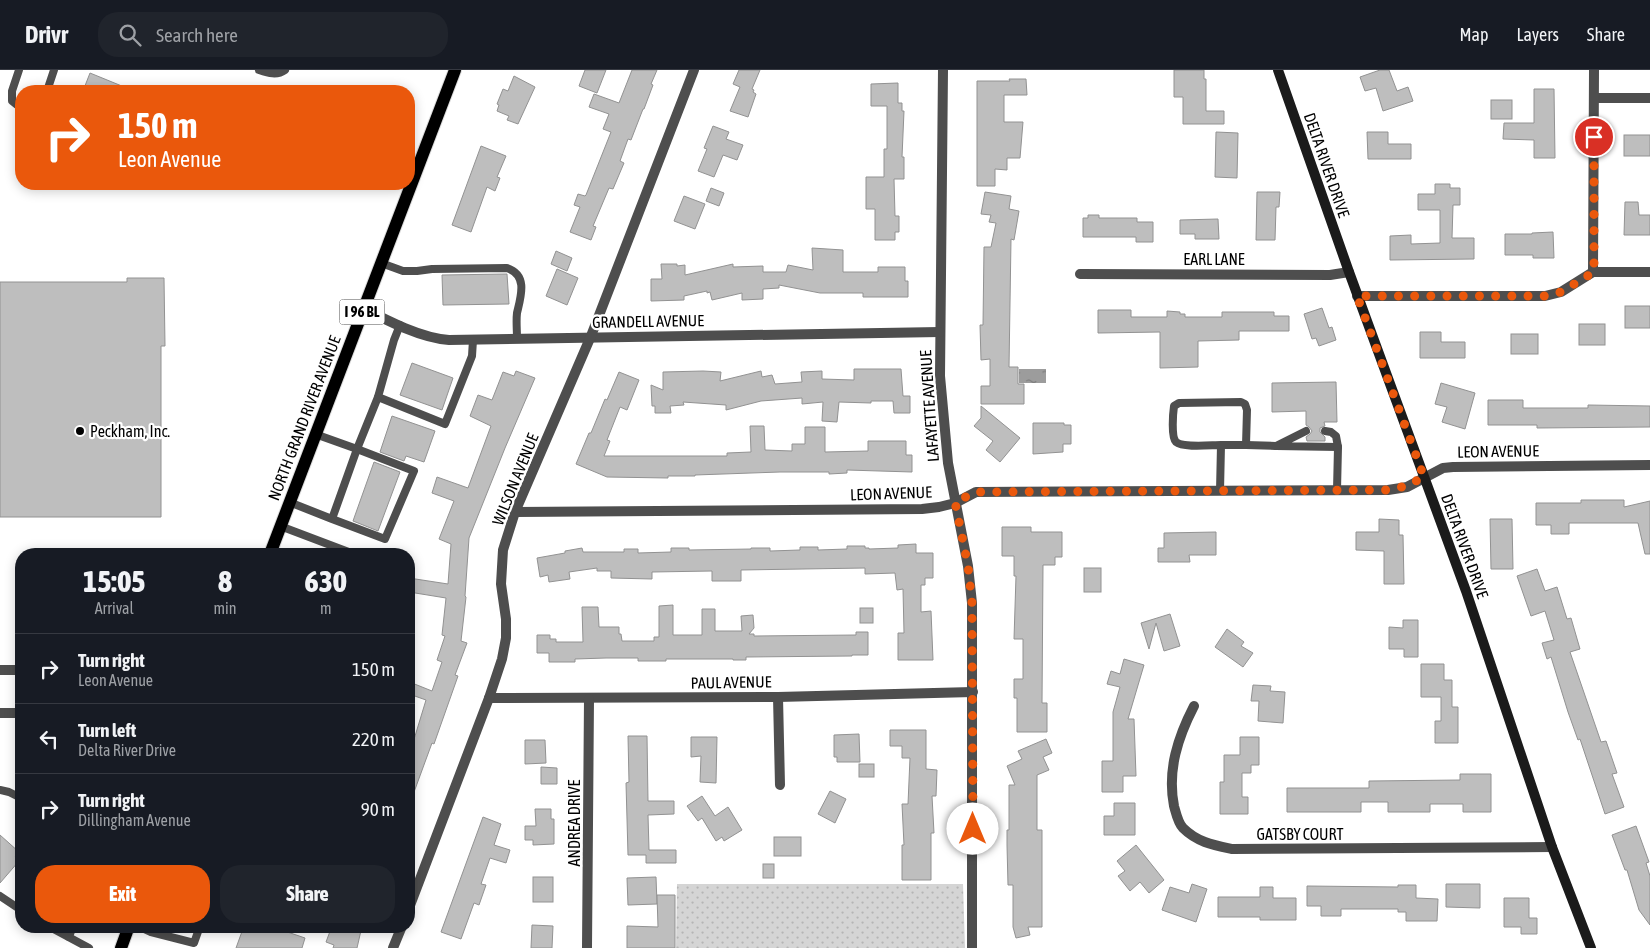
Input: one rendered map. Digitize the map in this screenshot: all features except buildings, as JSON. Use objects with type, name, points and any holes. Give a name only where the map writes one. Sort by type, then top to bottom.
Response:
[{"type":"main road","name":"NORTH GRAND RIVER AVENUE","points":[[415,173],[455,70]]},
{"type":"main road","name":"NORTH GRAND RIVER AVENUE","points":[[272,548],[409,190]]},
{"type":"main road","points":[[121,948],[126,933]]},
{"type":"street","name":"WILSON AVENUE","points":[[415,892],[502,659],[506,638],[506,619],[501,584],[503,550],[515,512],[591,336],[694,70]]},
{"type":"street","name":"LAFAYETTE AVENUE","points":[[943,70],[940,376],[944,430],[955,502],[968,566],[972,603],[972,948]]},
{"type":"street","name":"DELTA RIVER DRIVE","points":[[1278,70],[1357,296],[1466,591],[1552,847],[1591,948]]},
{"type":"street","points":[[1594,70],[1594,272]]},
{"type":"street","points":[[1595,98],[1650,98]]},
{"type":"street","name":"EARL LANE","points":[[1080,274],[1330,275],[1349,272]]},
{"type":"street","points":[[1357,296],[1545,296],[1561,292],[1594,272],[1650,272]]},
{"type":"street","name":"GRANDELL AVENUE","points":[[363,308],[387,320],[435,339],[473,340],[591,336],[940,332]]},
{"type":"street","name":"LEON AVENUE","points":[[515,512],[922,509],[939,507],[955,502],[976,492],[1388,490],[1406,486],[1443,468],[1454,466],[1650,465]]},
{"type":"street","points":[[0,670],[15,670]]},
{"type":"street","name":"PAUL AVENUE","points":[[489,698],[778,697],[973,692]]},
{"type":"street","points":[[778,697],[780,785]]},
{"type":"street","name":"ANDREA DRIVE","points":[[587,948],[590,699]]},
{"type":"street","name":"GATSBY COURT","points":[[1194,706],[1185,723],[1177,746],[1173,766],[1173,799],[1181,826],[1194,837],[1207,844],[1232,849],[1552,847]]},
{"type":"street","points":[[0,713],[15,713]]},
{"type":"street","points":[[394,948],[399,933]]},
{"type":"lane","points":[[15,103],[12,101],[12,91],[19,70]]},
{"type":"lane","points":[[49,85],[54,70]]},
{"type":"lane","points":[[259,70],[270,74],[285,70]]},
{"type":"lane","points":[[380,264],[403,271],[432,268],[507,268],[515,270],[521,280],[521,302],[517,315],[517,338]]},
{"type":"lane","points":[[332,519],[378,397],[400,325]]},
{"type":"lane","points":[[378,397],[445,424],[472,356],[473,340]]},
{"type":"lane","points":[[1246,446],[1247,410],[1245,404],[1241,402],[1179,403],[1174,406],[1173,437],[1176,442],[1183,445],[1221,445],[1246,446],[1338,447]]},
{"type":"lane","points":[[1276,446],[1306,431]]},
{"type":"lane","points":[[1325,431],[1331,432],[1336,436],[1338,447],[1337,490]]},
{"type":"lane","points":[[289,502],[385,539],[414,471],[315,434]]},
{"type":"lane","points":[[1220,491],[1221,445]]},
{"type":"lane","points":[[280,526],[338,548]]},
{"type":"lane","points":[[0,790],[15,795]]},
{"type":"lane","points":[[0,896],[15,906]]},
{"type":"lane","points":[[61,933],[89,948]]},
{"type":"lane","points":[[69,937],[70,933]]},
{"type":"lane","points":[[155,933],[194,943],[198,933]]},
{"type":"shaded area","points":[[677,884],[963,884],[965,948],[676,948]]},
{"type":"water","points":[[1019,369],[1046,369],[1046,383],[1019,383]]},
{"type":"place","name":"Peckham, Inc.","points":[[80,431]]},
{"type":"route","points":[[973,829],[972,603],[968,566],[955,502],[976,492],[1388,490],[1406,486],[1424,477],[1357,296],[1545,296],[1561,292],[1594,272],[1594,137]]}]
